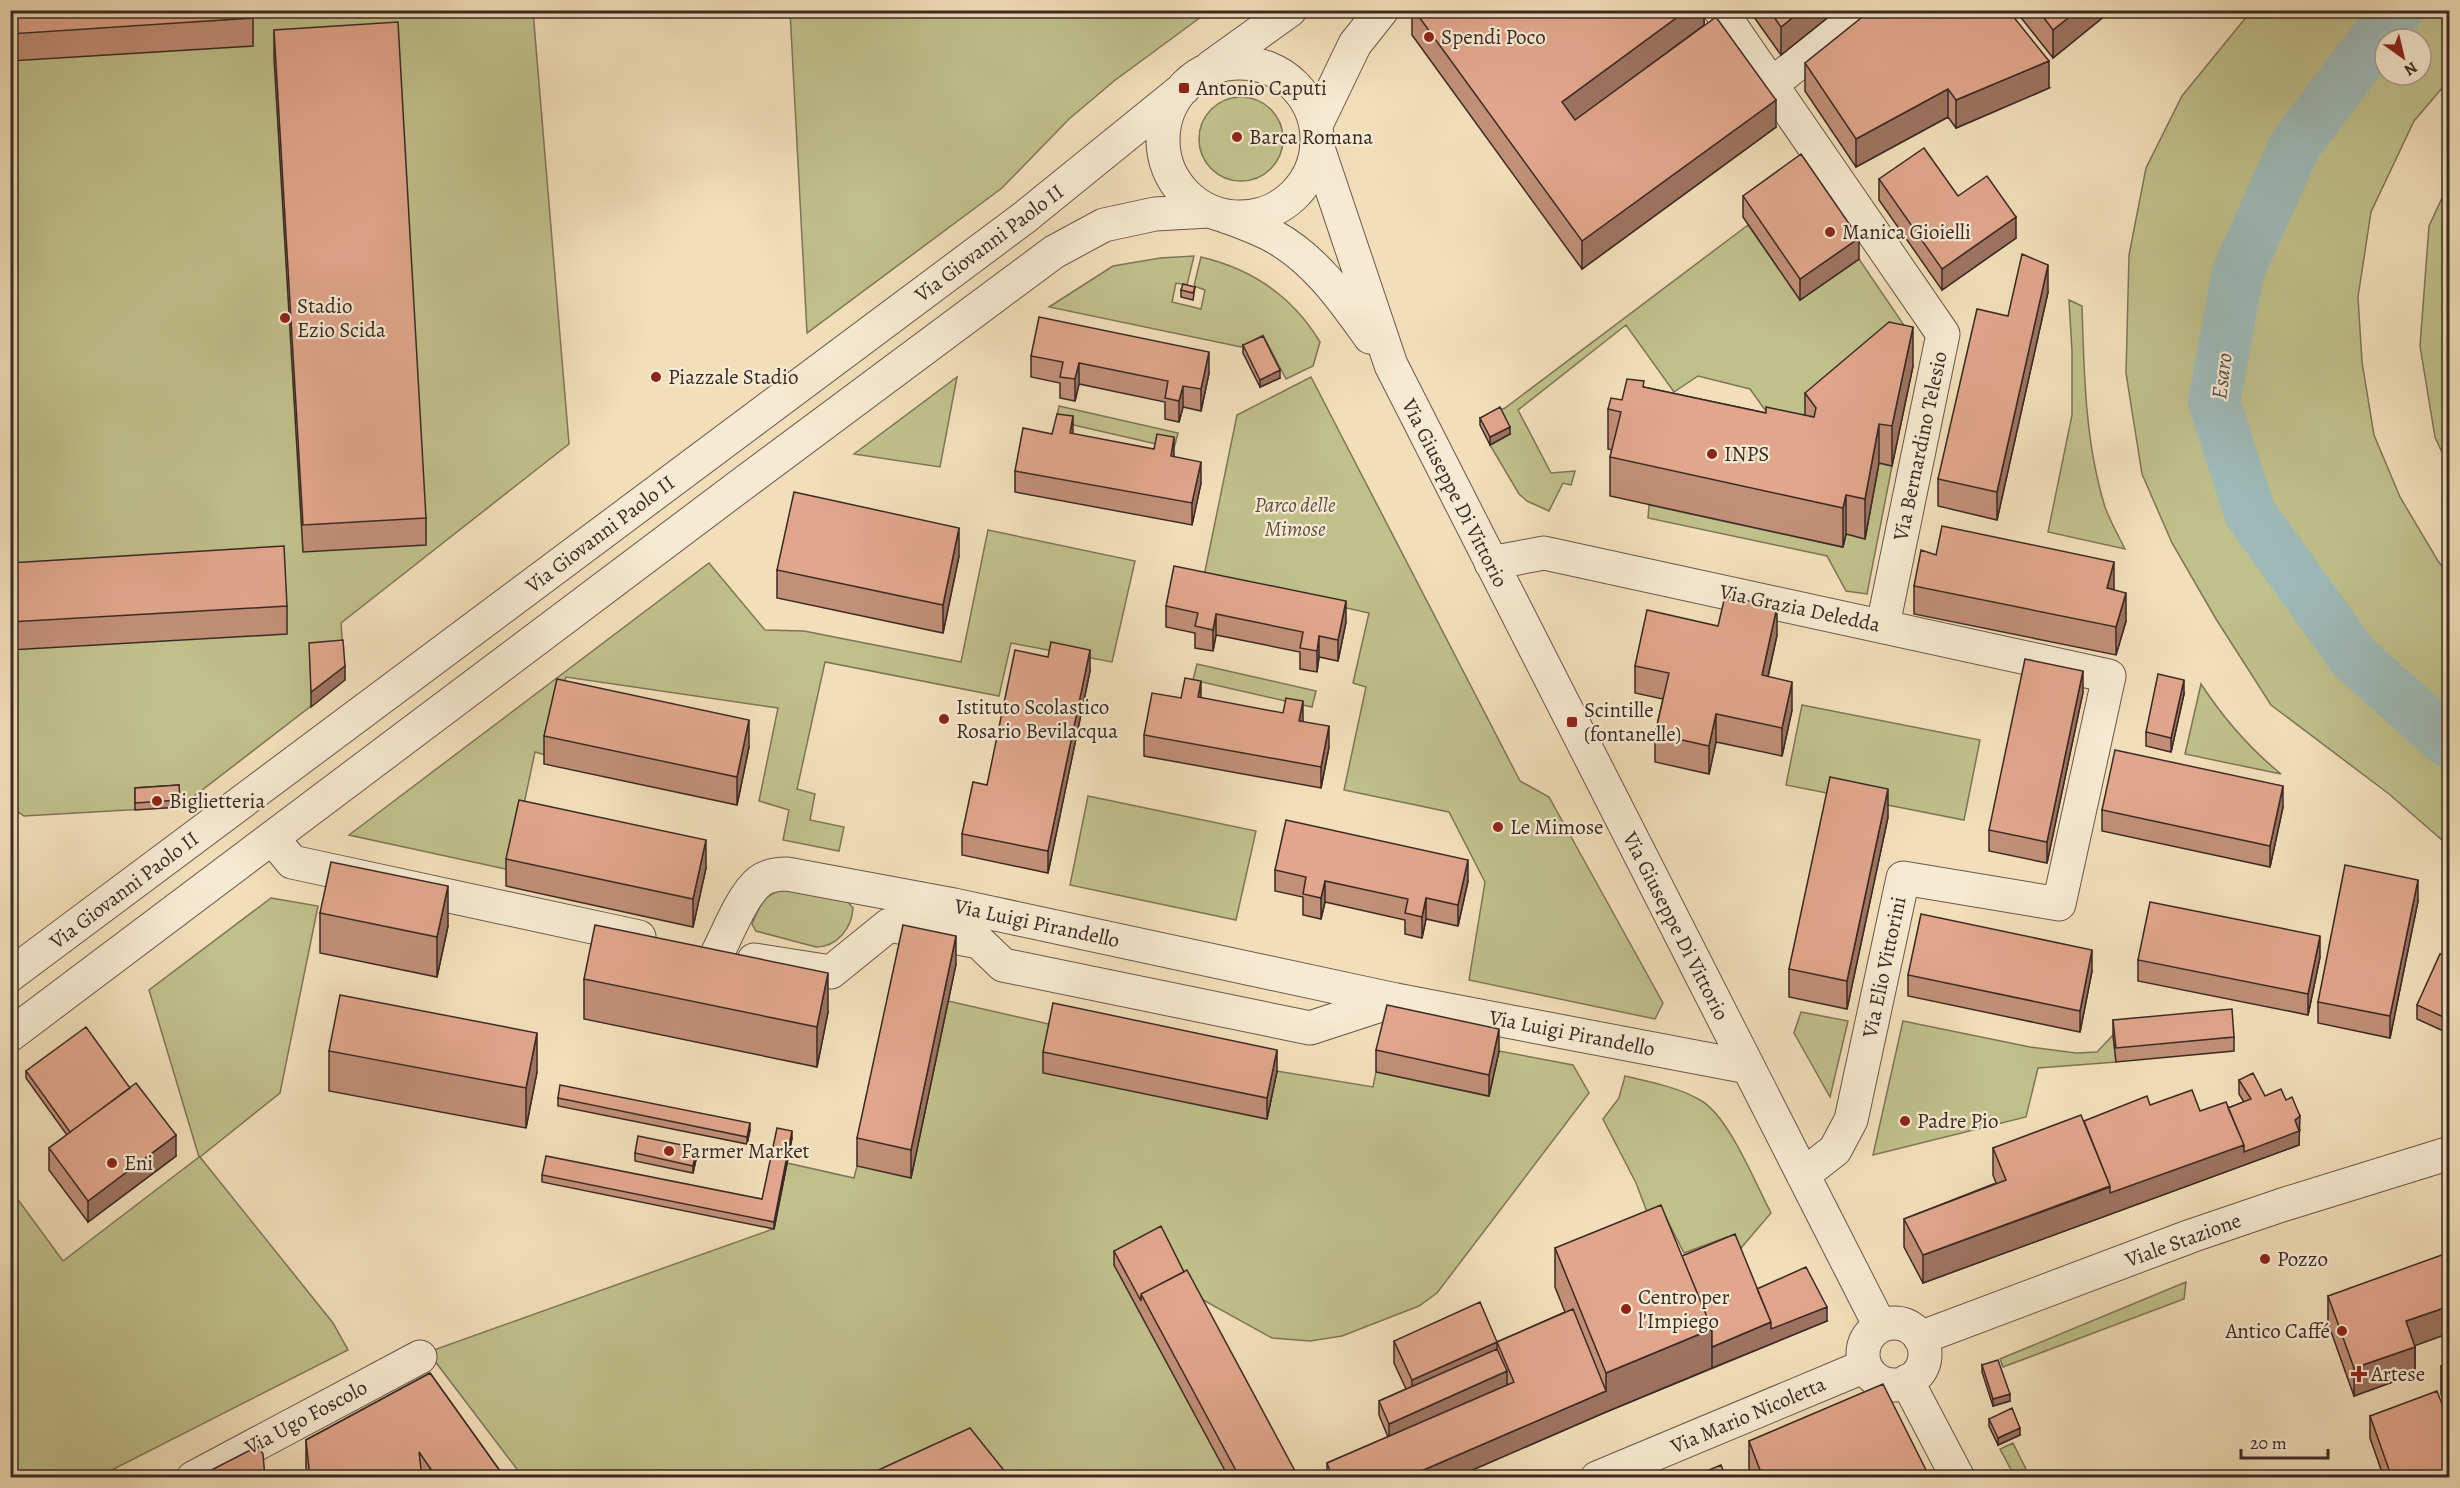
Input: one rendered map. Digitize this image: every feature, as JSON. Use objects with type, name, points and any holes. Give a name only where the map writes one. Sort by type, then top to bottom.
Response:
[{"type":"street","name":"Via Giovanni Paolo II","points":[[10,975],[1025,217],[1194,80],[1290,10]]},
{"type":"street","points":[[10,1035],[1054,252],[1104,225],[1155,214],[1217,213],[1245,217],[1260,215],[1287,201],[1303,186],[1314,164],[1317,135],[1355,44],[1382,10]]},
{"type":"street","name":"Via Bernardino Telesio","points":[[1720,10],[1943,334],[1883,625]]},
{"type":"street","points":[[1772,84],[1865,10]]},
{"type":"street","points":[[1243,63],[1263,67],[1282,75],[1298,88],[1310,106],[1317,135],[1391,365],[1338,292],[1305,259],[1273,236],[1191,200],[1177,184],[1167,166],[1163,145],[1165,124],[1172,105],[1194,80],[1222,65],[1243,63]]},
{"type":"street","name":"Via Giuseppe Di Vittorio","points":[[1391,365],[1880,1326]]},
{"type":"street","name":"Via Grazia Deledda","points":[[1491,563],[1544,553],[2109,676]]},
{"type":"street","name":"Via Elio Vittorini","points":[[1803,1175],[1835,1150],[1851,1120],[1903,878],[2059,904],[2109,676]]},
{"type":"street","name":"Via Luigi Pirandello","points":[[273,839],[292,862],[694,949],[831,972],[889,925],[979,942],[1003,965],[1310,1028],[1396,1000]]},
{"type":"street","name":"Via Luigi Pirandello","points":[[694,949],[748,896],[760,881],[773,874],[786,874],[954,905],[1396,1000],[1748,1067]]},
{"type":"street","name":"Viale Stazione","points":[[1920,1338],[2191,1236],[2450,1153]]},
{"type":"street","points":[[1898,1323],[1907,1326],[1920,1338],[1924,1358],[1921,1367],[1907,1381],[1888,1384],[1870,1374],[1866,1366],[1863,1347],[1872,1332],[1880,1326],[1898,1323]]},
{"type":"street","name":"Via Ugo Foscolo","points":[[193,1478],[420,1357]]},
{"type":"street","name":"Via Mario Nicoletta","points":[[1597,1478],[1866,1366]]},
{"type":"street","points":[[1907,1381],[1958,1478]]},
{"type":"green space","points":[[790,10],[1209,11],[1114,81],[1069,119],[1002,188],[807,333]]},
{"type":"green space","points":[[2252,10],[2449,11],[2449,80],[2414,121],[2371,212],[2358,297],[2362,362],[2374,435],[2400,497],[2438,561],[2449,575],[2449,846],[2389,794],[2271,705],[2216,619],[2172,543],[2142,474],[2126,373],[2129,255],[2146,168],[2182,96]]},
{"type":"green space","name":"Stadio Ezio Scida","points":[[10,11],[533,11],[569,444],[341,623],[345,680],[180,807],[24,816],[11,807]]},
{"type":"green space","points":[[1241,97],[1257,100],[1271,109],[1280,123],[1283,139],[1280,155],[1271,169],[1257,178],[1241,181],[1225,178],[1211,169],[1202,155],[1199,139],[1202,123],[1211,109],[1225,100]]},
{"type":"green space","points":[[2449,183],[2449,468],[2435,437],[2420,346],[2429,226]]},
{"type":"green space","points":[[1748,225],[1800,300],[1859,259],[1910,334],[1783,435],[1750,389],[1698,376],[1674,392],[1626,325],[1518,410],[1551,473],[1575,471],[1571,485],[1563,483],[1549,511],[1527,501],[1519,494],[1490,445],[1509,434],[1497,411],[1505,408]]},
{"type":"green space","points":[[1194,256],[1187,285],[1176,283],[1172,302],[1201,309],[1205,290],[1194,286],[1201,257],[1237,269],[1254,277],[1284,298],[1309,326],[1320,342],[1313,366],[1286,379],[1263,335],[1241,347],[1049,307],[1113,266],[1160,258]]},
{"type":"green space","points":[[2069,300],[2082,306],[2089,433],[2098,482],[2107,512],[2125,549],[2048,532],[2072,415]]},
{"type":"green space","points":[[957,377],[940,467],[854,454]]},
{"type":"green space","name":"Parco delle Mimose","points":[[1311,377],[1520,781],[1549,797],[1663,1003],[1655,1019],[1469,980],[1485,882],[1449,812],[1344,790],[1366,687],[1353,683],[1369,613],[1204,576],[1237,415]]},
{"type":"green space","points":[[1059,406],[1178,433],[1174,448],[1056,421]]},
{"type":"green space","points":[[1879,463],[1892,466],[1867,594],[1846,591],[1827,556],[1648,518],[1649,505],[1842,547]]},
{"type":"green space","points":[[988,530],[1135,561],[1112,662],[1011,643],[999,696],[825,662],[797,789],[815,794],[810,820],[844,827],[839,851],[783,840],[789,810],[759,801],[778,708],[566,677],[546,755],[535,752],[510,870],[349,835],[709,563],[765,630],[804,631],[961,662]]},
{"type":"green space","points":[[1197,664],[1316,691],[1312,707],[1193,680]]},
{"type":"green space","points":[[2201,684],[2238,732],[2281,774],[2185,754]]},
{"type":"green space","points":[[1802,705],[1980,740],[1964,820],[1786,785]]},
{"type":"green space","points":[[1088,796],[1256,831],[1236,920],[1070,885]]},
{"type":"green space","points":[[791,888],[848,902],[853,908],[850,923],[837,940],[831,944],[816,947],[756,931],[752,924],[758,909],[766,899],[776,892]]},
{"type":"green space","points":[[271,898],[318,906],[280,1093],[200,1157],[333,1323],[348,1350],[98,1477],[11,1477],[11,1190],[63,1261],[199,1157],[149,990]]},
{"type":"green space","points":[[948,1001],[1053,1025],[1266,1119],[1277,1071],[1373,1087],[1376,1072],[1488,1096],[1499,1051],[1573,1065],[1589,1093],[1437,1293],[1419,1306],[1342,1336],[1310,1341],[1272,1338],[1187,1291],[1115,1265],[1229,1477],[523,1477],[428,1352],[773,1229],[787,1163],[854,1178],[857,1166]]},
{"type":"green space","points":[[1801,1012],[1848,1021],[1830,1097],[1794,1033]]},
{"type":"green space","points":[[1903,1021],[2030,1047],[2076,1053],[2097,1052],[2113,1035],[2116,1062],[2038,1068],[2026,1117],[1873,1155]]},
{"type":"green space","points":[[1625,1076],[1673,1088],[1700,1100],[1711,1108],[1731,1135],[1771,1213],[1735,1255],[1727,1237],[1684,1253],[1663,1212],[1649,1217],[1636,1183],[1603,1119],[1619,1098]]},
{"type":"green space","points":[[2186,1282],[2184,1299],[2003,1367],[2000,1359]]},
{"type":"green space","points":[[2013,1443],[2030,1477],[2015,1477],[2000,1449]]},
{"type":"building","points":[[10,10],[253,10],[253,18],[10,34]]},
{"type":"building","points":[[1414,10],[1687,10],[1562,102],[1575,120],[1716,17],[1776,100],[1582,241]]},
{"type":"building","points":[[1769,10],[1802,10],[1781,27]]},
{"type":"building","points":[[1871,10],[2008,10],[2049,61],[1956,100],[1948,89],[1856,139],[1805,63]]},
{"type":"building","points":[[2038,10],[2078,10],[2053,30]]},
{"type":"building","points":[[398,22],[426,518],[303,525],[274,30]]},
{"type":"building","points":[[1924,148],[1958,196],[1987,176],[2016,217],[1942,269],[1879,179]]},
{"type":"building","points":[[1801,154],[1859,238],[1800,279],[1743,196]]},
{"type":"building","points":[[2022,254],[2048,265],[1997,492],[1938,479],[1977,309],[2008,316]]},
{"type":"building","points":[[1183,284],[1195,287],[1193,293],[1181,290]]},
{"type":"building","points":[[1039,317],[1209,352],[1201,389],[1183,386],[1179,401],[1165,398],[1168,381],[1079,363],[1075,379],[1060,377],[1063,362],[1031,356]]},
{"type":"building","points":[[1889,322],[1913,327],[1892,426],[1879,424],[1865,499],[1846,495],[1843,508],[1610,457],[1621,412],[1608,409],[1611,398],[1622,400],[1627,379],[1644,381],[1643,387],[1766,413],[1766,407],[1814,417],[1816,408],[1805,393]]},
{"type":"building","points":[[1263,336],[1280,370],[1260,380],[1243,345]]},
{"type":"building","points":[[1500,407],[1510,427],[1490,437],[1480,418]]},
{"type":"building","points":[[1057,414],[1073,416],[1070,433],[1154,449],[1157,434],[1174,437],[1171,456],[1201,462],[1192,503],[1015,471],[1023,428],[1052,434]]},
{"type":"building","points":[[794,492],[959,528],[943,605],[777,570]]},
{"type":"building","points":[[1942,526],[2114,562],[2107,588],[2126,593],[2116,627],[1914,586],[1921,550],[1936,555]]},
{"type":"building","points":[[284,546],[287,606],[10,622],[10,563]]},
{"type":"building","points":[[1174,566],[1346,601],[1338,640],[1319,636],[1317,651],[1300,648],[1303,632],[1216,614],[1213,630],[1195,626],[1198,613],[1166,606]]},
{"type":"building","points":[[1725,596],[1777,607],[1762,675],[1792,682],[1782,728],[1716,714],[1709,746],[1655,734],[1669,673],[1635,666],[1647,610],[1718,626]]},
{"type":"building","points":[[343,640],[345,666],[311,692],[309,643]]},
{"type":"building","points":[[1051,642],[1090,650],[1048,851],[962,834],[973,782],[987,785],[1015,650],[1048,657]]},
{"type":"building","points":[[2025,659],[2083,671],[2047,842],[1989,830]]},
{"type":"building","points":[[2158,674],[2184,680],[2171,738],[2146,732]]},
{"type":"building","points":[[1185,678],[1201,681],[1198,697],[1283,713],[1286,698],[1303,701],[1299,721],[1329,726],[1321,767],[1144,735],[1152,693],[1181,698]]},
{"type":"building","points":[[557,679],[749,720],[737,777],[544,736]]},
{"type":"building","points":[[2115,750],[2283,786],[2270,846],[2102,810]]},
{"type":"building","points":[[1830,777],[1888,789],[1847,981],[1789,969]]},
{"type":"building","points":[[179,785],[180,800],[135,803],[135,788]]},
{"type":"building","points":[[519,800],[706,840],[693,899],[506,859]]},
{"type":"building","points":[[1286,820],[1468,860],[1458,905],[1426,898],[1422,917],[1405,913],[1408,899],[1325,881],[1321,898],[1303,894],[1306,877],[1275,870]]},
{"type":"building","points":[[331,862],[448,886],[437,937],[320,913]]},
{"type":"building","points":[[2345,865],[2418,880],[2390,1016],[2318,1002]]},
{"type":"building","points":[[2150,902],[2320,936],[2308,994],[2138,960]]},
{"type":"building","points":[[1921,914],[2092,950],[2080,1011],[1908,975]]},
{"type":"building","points":[[595,925],[828,973],[817,1027],[584,979]]},
{"type":"building","points":[[903,925],[956,936],[911,1150],[857,1138]]},
{"type":"building","points":[[2440,954],[2450,957],[2450,1020],[2417,1005]]},
{"type":"building","points":[[340,995],[537,1033],[526,1088],[329,1051]]},
{"type":"building","points":[[1053,1003],[1277,1050],[1267,1098],[1043,1052]]},
{"type":"building","points":[[1387,1005],[1499,1029],[1489,1075],[1376,1050]]},
{"type":"building","points":[[2232,1009],[2234,1037],[2116,1048],[2113,1020]]},
{"type":"building","points":[[86,1027],[130,1088],[70,1132],[26,1071]]},
{"type":"building","points":[[2253,1073],[2265,1096],[2281,1089],[2286,1100],[2292,1097],[2300,1116],[2295,1120],[2299,1131],[2244,1152],[2244,1145],[2228,1108],[2251,1099],[2239,1080]]},
{"type":"building","name":"Eni","points":[[136,1083],[176,1135],[88,1201],[49,1148]]},
{"type":"building","points":[[560,1085],[750,1123],[747,1137],[558,1098]]},
{"type":"building","points":[[2192,1090],[2200,1111],[2226,1102],[2244,1145],[2110,1193],[2110,1186],[2084,1121],[2147,1096],[2150,1105]]},
{"type":"building","points":[[2081,1115],[2110,1186],[1923,1255],[1904,1219],[2006,1180],[1993,1148]]},
{"type":"building","points":[[777,1128],[792,1131],[774,1222],[542,1175],[546,1156],[762,1199]]},
{"type":"building","points":[[638,1136],[697,1148],[693,1166],[635,1153]]},
{"type":"building","name":"Centro per l'Impiego","points":[[1661,1205],[1712,1329],[1606,1373],[1555,1248]]},
{"type":"building","points":[[1161,1226],[1184,1272],[1141,1294],[1141,1301],[1114,1251]]},
{"type":"building","points":[[1735,1234],[1771,1322],[1712,1347],[1712,1329],[1682,1256]]},
{"type":"building","points":[[2450,1252],[2450,1306],[2406,1321],[2415,1347],[2354,1368],[2328,1296]]},
{"type":"building","points":[[1806,1267],[1827,1307],[1771,1329],[1771,1322],[1757,1289]]},
{"type":"building","points":[[1187,1270],[1295,1471],[1281,1478],[1240,1478],[1141,1294]]},
{"type":"building","points":[[1480,1302],[1497,1342],[1412,1380],[1394,1341]]},
{"type":"building","points":[[1573,1309],[1606,1391],[1405,1478],[1333,1478],[1327,1463],[1514,1382],[1497,1342]]},
{"type":"building","points":[[1497,1349],[1507,1371],[1389,1424],[1379,1401]]},
{"type":"building","points":[[1998,1360],[2010,1394],[1993,1399],[1982,1365]]},
{"type":"building","points":[[2450,1364],[2450,1391],[2441,1366]]},
{"type":"building","points":[[430,1373],[505,1478],[437,1478],[419,1452],[422,1478],[310,1478],[306,1440]]},
{"type":"building","points":[[1883,1384],[1930,1478],[1763,1478],[1749,1441]]},
{"type":"building","points":[[2437,1391],[2450,1425],[2450,1478],[2392,1478],[2370,1416]]},
{"type":"building","points":[[2012,1408],[2020,1428],[1998,1438],[1989,1419]]},
{"type":"building","points":[[970,1428],[1010,1478],[861,1478]]},
{"type":"building","points":[[258,1446],[263,1454],[265,1478],[196,1478]]},
{"type":"building","points":[[1721,1465],[1726,1478],[1690,1478]]},
{"type":"waterway","name":"Esaro","points":[[2397,10],[2295,145],[2238,272],[2214,402],[2250,513],[2354,658],[2450,743]]},
{"type":"place","name":"Spendi Poco","points":[[1429,37]]},
{"type":"place","name":"Antonio Caputi","points":[[1184,88]]},
{"type":"place","name":"Barca Romana","points":[[1237,137]]},
{"type":"place","name":"Manica Gioielli","points":[[1830,232]]},
{"type":"place","name":"Stadio Ezio Scida","points":[[285,318]]},
{"type":"place","name":"Piazzale Stadio","points":[[656,377]]},
{"type":"place","name":"INPS","points":[[1712,454]]},
{"type":"place","name":"Istituto Scolastico Rosario Bevilacqua","points":[[944,719]]},
{"type":"place","name":"Scintille (fontanelle)","points":[[1572,722]]},
{"type":"place","name":"Biglietteria","points":[[157,801]]},
{"type":"place","name":"Le Mimose","points":[[1498,827]]},
{"type":"place","name":"Padre Pio","points":[[1905,1121]]},
{"type":"place","name":"Farmer Market","points":[[669,1151]]},
{"type":"place","name":"Eni","points":[[112,1163]]},
{"type":"place","name":"Pozzo","points":[[2265,1259]]},
{"type":"place","name":"Centro per l'Impiego","points":[[1626,1309]]},
{"type":"place","name":"Antico Caffé","points":[[2342,1331]]},
{"type":"place","name":"Artese","points":[[2359,1374]]}]
